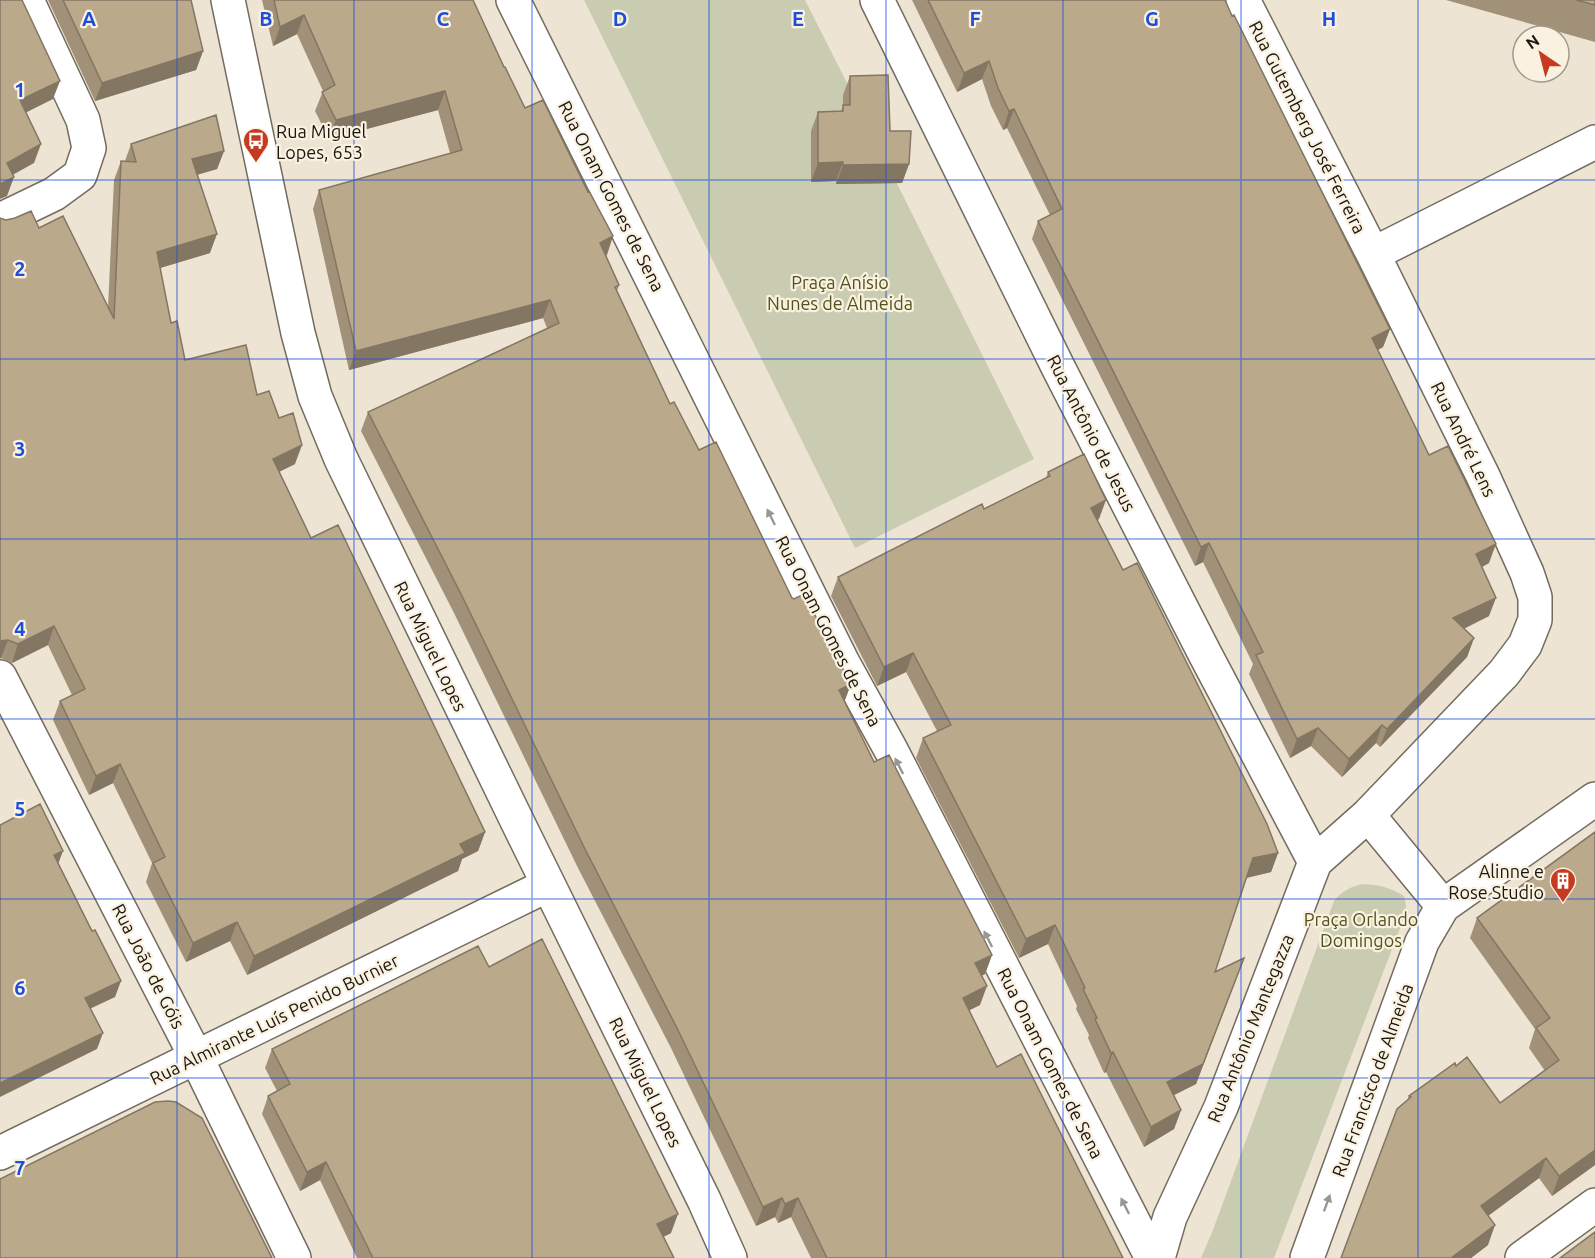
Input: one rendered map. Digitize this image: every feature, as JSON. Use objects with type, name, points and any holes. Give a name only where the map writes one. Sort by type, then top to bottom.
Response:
[{"type":"street","points":[[0,220],[54,194],[80,175],[89,148],[83,120],[27,0]]},
{"type":"street","name":"Rua Miguel Lopes","points":[[228,0],[298,333],[315,396],[341,459],[548,885],[705,1200],[730,1258]]},
{"type":"street","name":"Rua Onam Gomes de Sena","points":[[513,0],[843,663],[891,750],[1152,1258]]},
{"type":"street","name":"Rua Antônio de Jesus","points":[[877,0],[1063,377],[1315,862]]},
{"type":"street","name":"Rua Gutemberg José Ferreira","points":[[1244,0],[1373,254]]},
{"type":"street","points":[[1373,254],[1595,142]]},
{"type":"street","name":"Rua André Lens","points":[[1368,815],[1504,673],[1525,645],[1535,620],[1535,597],[1527,573],[1483,476],[1373,254]]},
{"type":"street","name":"Rua João de Góis","points":[[0,677],[196,1057],[294,1258]]},
{"type":"street","name":"Rua Francisco de Almeida","points":[[1307,1258],[1422,942],[1443,906],[1595,799]]},
{"type":"street","points":[[1368,815],[1443,906]]},
{"type":"street","name":"Rua Antônio Mantegazza","points":[[1158,1258],[1170,1217],[1221,1107],[1315,862],[1368,815]]},
{"type":"street","name":"Rua Almirante Luís Penido Burnier","points":[[0,1153],[548,885]]},
{"type":"street","points":[[1522,1258],[1595,1205]]},
{"type":"green space","name":"Praça Anísio Nunes de Almeida","points":[[584,0],[805,0],[1034,459],[855,548]]},
{"type":"green space","name":"Praça Orlando Domingos","points":[[1362,884],[1384,887],[1404,896],[1406,906],[1402,923],[1274,1258],[1201,1258],[1334,901],[1346,890]]},
{"type":"building","points":[[0,0],[22,0],[60,81],[20,100],[41,144],[7,163],[14,177],[0,184]]},
{"type":"building","points":[[63,0],[191,0],[203,51],[102,83]]},
{"type":"building","points":[[274,0],[473,0],[525,108],[543,100],[588,192],[613,236],[600,243],[619,285],[615,287],[670,404],[674,402],[699,450],[716,442],[792,598],[804,594],[851,684],[839,690],[874,762],[889,755],[992,955],[975,963],[987,986],[963,998],[997,1067],[1021,1054],[1123,1258],[827,1258],[798,1198],[785,1204],[782,1198],[763,1207],[678,1030],[585,849],[461,594],[368,412],[559,323],[550,300],[356,351],[319,190],[462,150],[445,91],[336,120],[322,92],[335,85],[304,15],[280,27]]},
{"type":"building","points":[[928,0],[1225,0],[1232,16],[1234,15],[1390,329],[1372,338],[1429,455],[1448,446],[1496,544],[1476,554],[1496,598],[1453,618],[1474,638],[1387,729],[1382,725],[1349,759],[1318,728],[1297,739],[1256,655],[1263,652],[1209,543],[1201,547],[1038,221],[1062,209],[1014,109],[1009,111],[989,61],[964,73]]},
{"type":"building","points":[[1576,0],[1595,0],[1595,5]]},
{"type":"building","points":[[888,75],[890,131],[911,131],[909,164],[818,163],[818,112],[843,111],[843,105],[850,105],[850,76]]},
{"type":"building","points":[[216,115],[224,151],[192,159],[217,234],[157,252],[171,323],[177,321],[185,360],[246,345],[257,395],[269,391],[279,418],[293,413],[302,445],[273,459],[311,538],[338,525],[485,832],[460,844],[465,853],[254,956],[237,922],[193,943],[153,863],[165,857],[120,764],[96,776],[60,701],[85,689],[54,626],[18,644],[8,640],[0,641],[0,218],[6,220],[15,218],[31,211],[39,228],[63,216],[114,319],[121,161],[136,162],[131,144]]},
{"type":"building","points":[[1084,454],[1106,500],[1091,508],[1123,570],[1137,563],[1267,824],[1278,853],[1253,858],[1215,972],[1244,958],[1203,1064],[1167,1082],[1181,1110],[1151,1127],[1113,1052],[1111,1053],[1083,989],[1085,988],[1055,925],[1026,939],[923,738],[951,725],[913,653],[884,667],[838,577],[982,504],[984,509],[1050,476],[1048,472]]},
{"type":"building","points":[[40,804],[63,851],[54,855],[92,931],[95,930],[121,981],[85,998],[103,1033],[0,1083],[0,825]]},
{"type":"building","points":[[1595,832],[1595,1150],[1559,1176],[1546,1158],[1481,1206],[1495,1225],[1451,1258],[1341,1258],[1397,1109],[1411,1097],[1409,1096],[1467,1057],[1500,1103],[1559,1060],[1536,1028],[1550,1018],[1477,918]]},
{"type":"building","points":[[542,939],[678,1214],[657,1224],[674,1258],[373,1258],[326,1162],[307,1172],[268,1096],[290,1084],[272,1049],[478,946],[489,967]]},
{"type":"building","points":[[155,1102],[176,1102],[202,1118],[272,1258],[0,1258],[0,1179]]},
{"type":"building","points":[[1595,1232],[1595,1258],[1560,1258]]},
{"type":"place","name":"Rua Miguel Lopes, 653","points":[[256,164]]},
{"type":"place","name":"Alinne e Rose Studio","points":[[1563,904]]}]
